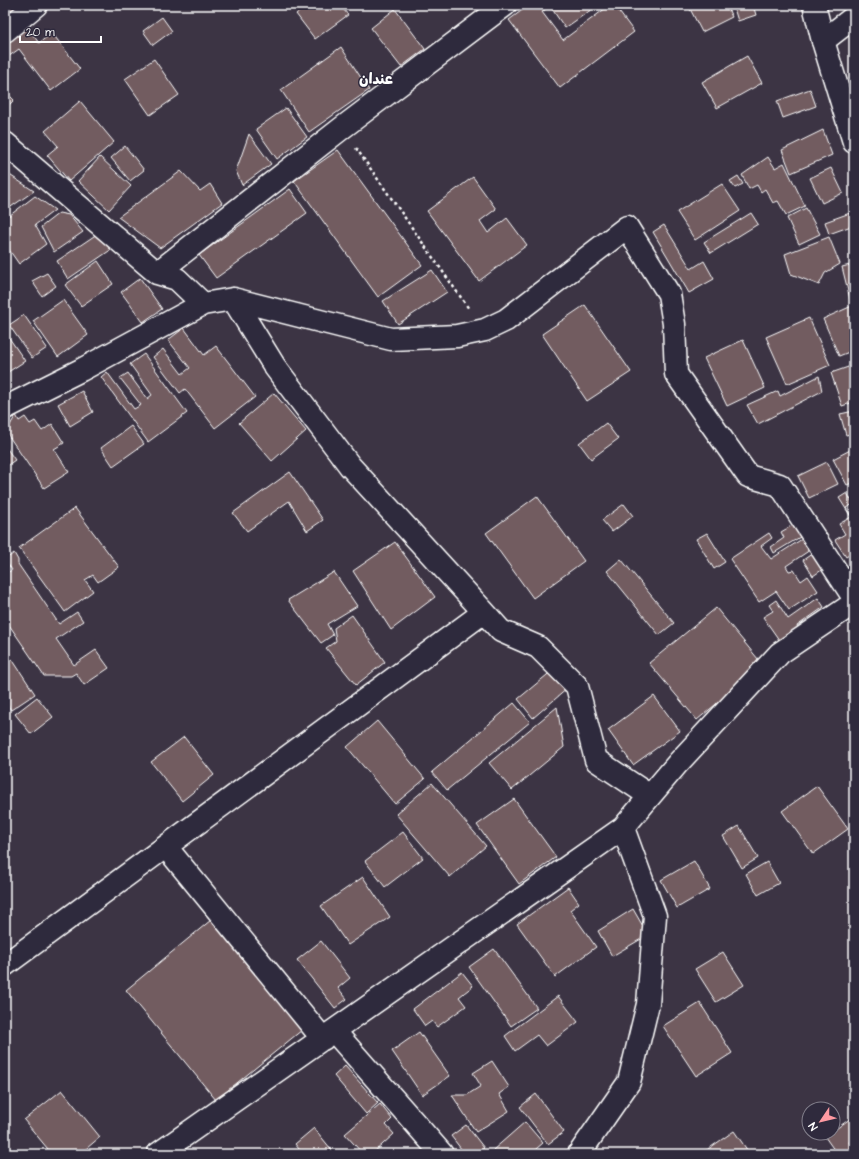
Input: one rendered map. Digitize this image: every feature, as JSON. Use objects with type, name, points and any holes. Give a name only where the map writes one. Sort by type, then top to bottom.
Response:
[{"type":"street","points":[[5,31],[36,5]]},
{"type":"street","points":[[157,273],[342,128],[505,5]]},
{"type":"street","points":[[814,5],[823,41],[854,142]]},
{"type":"street","points":[[823,41],[854,17]]},
{"type":"street","points":[[5,143],[157,273],[177,279],[203,304]]},
{"type":"street","points":[[5,408],[81,370],[203,304],[233,299],[391,339],[457,336],[485,330],[506,320],[627,227],[669,294],[674,324],[676,374],[748,476],[780,485],[854,598]]},
{"type":"street","points":[[233,299],[275,367],[350,466],[501,631],[538,647],[577,686],[596,760],[650,796]]},
{"type":"street","points":[[158,1154],[623,828],[678,763],[780,653],[854,603]]},
{"type":"street","points":[[5,965],[484,612]]},
{"type":"street","points":[[579,1154],[628,1082],[648,1004],[655,916],[623,828]]},
{"type":"street","points":[[166,847],[328,1035],[442,1154]]},
{"type":"path","points":[[342,128],[485,330]]},
{"type":"building","points":[[5,5],[22,5],[10,16],[5,10]]},
{"type":"building","points":[[308,5],[340,5],[348,15],[315,39],[296,14]]},
{"type":"building","points":[[529,5],[551,5],[542,12],[563,40],[610,5],[614,5],[634,32],[560,88],[509,20]]},
{"type":"building","points":[[558,5],[598,5],[565,28],[552,9]]},
{"type":"building","points":[[688,5],[726,5],[732,17],[702,32]]},
{"type":"building","points":[[733,5],[753,5],[756,15],[738,21]]},
{"type":"building","points":[[395,9],[425,49],[401,67],[371,28]]},
{"type":"building","points":[[162,17],[172,31],[153,45],[143,31]]},
{"type":"building","points":[[27,27],[39,43],[52,33],[80,69],[51,91],[19,49],[5,59],[5,44]]},
{"type":"building","points":[[341,47],[369,90],[309,132],[281,90]]},
{"type":"building","points":[[747,56],[762,83],[717,108],[702,82]]},
{"type":"building","points":[[154,59],[179,95],[150,115],[125,79]]},
{"type":"building","points":[[810,89],[816,106],[783,118],[777,101]]},
{"type":"building","points":[[5,91],[14,100],[5,109]]},
{"type":"building","points":[[80,101],[114,142],[69,181],[47,155],[58,146],[45,131]]},
{"type":"building","points":[[286,108],[307,137],[277,159],[256,129]]},
{"type":"building","points":[[823,130],[832,155],[791,173],[782,150]]},
{"type":"building","points":[[249,134],[271,164],[242,185],[236,171]]},
{"type":"building","points":[[125,146],[144,170],[130,181],[111,158]]},
{"type":"building","points":[[338,150],[422,265],[378,297],[294,181]]},
{"type":"building","points":[[100,157],[131,186],[109,210],[78,181]]},
{"type":"building","points":[[768,157],[775,168],[784,163],[805,206],[786,215],[778,201],[773,203],[765,189],[761,192],[757,185],[749,189],[742,175]]},
{"type":"building","points":[[831,168],[843,193],[822,203],[810,178]]},
{"type":"building","points":[[181,171],[200,191],[210,184],[222,203],[160,248],[118,217]]},
{"type":"building","points":[[5,172],[34,191],[5,211]]},
{"type":"building","points":[[738,176],[743,184],[735,188],[730,181]]},
{"type":"building","points":[[473,177],[496,209],[480,221],[488,233],[507,218],[527,245],[479,281],[427,211]]},
{"type":"building","points":[[722,184],[740,211],[695,240],[677,212]]},
{"type":"building","points":[[290,189],[307,213],[216,278],[199,255]]},
{"type":"building","points":[[35,196],[55,210],[35,225],[46,244],[19,264],[5,244],[5,219]]},
{"type":"building","points":[[806,208],[820,234],[799,244],[787,218]]},
{"type":"building","points":[[59,213],[69,215],[83,232],[54,252],[41,227]]},
{"type":"building","points":[[751,213],[758,224],[711,253],[704,242]]},
{"type":"building","points":[[850,213],[854,225],[829,234],[825,222]]},
{"type":"building","points":[[664,225],[691,269],[704,261],[714,279],[689,293],[653,232]]},
{"type":"building","points":[[97,234],[112,249],[68,279],[57,261]]},
{"type":"building","points":[[829,237],[840,264],[825,273],[819,285],[791,274],[785,254]]},
{"type":"building","points":[[98,261],[113,284],[81,306],[65,285]]},
{"type":"building","points":[[854,264],[854,298],[850,299],[842,267]]},
{"type":"building","points":[[432,270],[447,292],[398,324],[383,301]]},
{"type":"building","points":[[47,273],[56,286],[42,296],[32,281]]},
{"type":"building","points":[[140,278],[162,309],[143,322],[121,292]]},
{"type":"building","points":[[63,300],[88,335],[58,357],[33,321]]},
{"type":"building","points":[[585,305],[631,372],[587,401],[542,334]]},
{"type":"building","points":[[854,305],[854,350],[839,356],[823,319]]},
{"type":"building","points":[[24,315],[47,348],[32,358],[9,325]]},
{"type":"building","points":[[809,318],[830,365],[787,384],[766,337]]},
{"type":"building","points":[[184,328],[204,355],[216,346],[255,397],[215,428],[185,389],[180,393],[153,357],[163,349],[182,374],[190,368],[168,340]]},
{"type":"building","points":[[5,332],[25,361],[5,374]]},
{"type":"building","points":[[743,340],[765,388],[727,406],[704,358]]},
{"type":"building","points":[[144,354],[187,413],[148,442],[101,377],[107,372],[134,409],[141,405],[120,378],[128,373],[147,399],[152,395],[130,364]]},
{"type":"building","points":[[854,365],[854,402],[842,406],[831,373]]},
{"type":"building","points":[[819,376],[822,391],[758,424],[747,405],[778,391],[780,396]]},
{"type":"building","points":[[82,391],[93,412],[70,426],[58,404]]},
{"type":"building","points":[[274,393],[306,431],[272,461],[239,423]]},
{"type":"building","points":[[854,411],[854,433],[846,435],[840,414]]},
{"type":"building","points":[[16,415],[19,421],[25,417],[30,424],[35,421],[42,431],[52,424],[64,443],[54,449],[69,472],[44,488],[6,432]]},
{"type":"building","points":[[606,423],[618,439],[591,459],[579,443]]},
{"type":"building","points":[[131,426],[144,444],[113,466],[101,448]]},
{"type":"building","points":[[5,446],[15,460],[5,467]]},
{"type":"building","points":[[854,448],[854,482],[847,485],[833,459]]},
{"type":"building","points":[[827,462],[838,484],[809,498],[798,476]]},
{"type":"building","points":[[290,472],[323,520],[307,531],[289,501],[247,531],[233,513]]},
{"type":"building","points":[[847,493],[853,504],[846,508],[854,520],[854,552],[846,557],[835,540],[845,534],[839,524],[851,517],[839,498]]},
{"type":"building","points":[[537,496],[584,561],[533,598],[486,533]]},
{"type":"building","points":[[624,504],[633,516],[612,532],[602,520]]},
{"type":"building","points":[[75,508],[119,567],[98,582],[93,575],[85,580],[93,591],[65,612],[19,548]]},
{"type":"building","points":[[798,522],[805,534],[774,553],[771,547],[784,538],[781,532]]},
{"type":"building","points":[[707,533],[725,562],[714,569],[696,539]]},
{"type":"building","points":[[769,533],[772,538],[761,546],[771,559],[802,539],[810,550],[786,566],[789,571],[794,570],[801,581],[808,576],[818,591],[789,610],[776,591],[759,602],[730,559]]},
{"type":"building","points":[[395,542],[435,597],[391,630],[353,571]]},
{"type":"building","points":[[816,551],[826,567],[813,576],[803,560]]},
{"type":"building","points":[[14,553],[18,560],[18,564],[59,624],[77,612],[83,621],[56,639],[74,665],[96,650],[109,668],[84,685],[76,673],[71,676],[44,676],[5,619],[5,574],[12,570],[5,560]]},
{"type":"building","points":[[621,559],[674,623],[659,635],[607,571]]},
{"type":"building","points":[[334,572],[357,606],[327,624],[333,635],[321,643],[288,600]]},
{"type":"building","points":[[818,598],[824,607],[797,626],[802,634],[784,647],[763,617],[773,611],[769,605],[776,600],[788,619]]},
{"type":"building","points":[[716,608],[763,665],[697,720],[649,663]]},
{"type":"building","points":[[352,615],[385,662],[356,685],[326,648],[336,641],[334,628]]},
{"type":"building","points":[[12,659],[35,694],[11,710],[5,702],[5,664]]},
{"type":"building","points":[[553,670],[568,688],[533,718],[518,699]]},
{"type":"building","points":[[654,696],[680,731],[633,765],[608,730]]},
{"type":"building","points":[[37,697],[53,717],[31,734],[15,714]]},
{"type":"building","points":[[514,703],[530,722],[447,790],[432,772]]},
{"type":"building","points":[[557,707],[564,747],[512,790],[489,763]]},
{"type":"building","points":[[377,721],[425,779],[395,804],[347,747]]},
{"type":"building","points":[[184,737],[214,775],[182,801],[151,762]]},
{"type":"building","points":[[432,783],[486,846],[450,877],[396,814]]},
{"type":"building","points":[[817,786],[848,829],[813,854],[782,811]]},
{"type":"building","points":[[514,799],[556,857],[519,884],[477,825]]},
{"type":"building","points":[[739,826],[758,858],[742,868],[723,836]]},
{"type":"building","points":[[403,832],[423,858],[385,887],[365,861]]},
{"type":"building","points":[[694,861],[710,889],[677,908],[661,880]]},
{"type":"building","points":[[767,862],[779,883],[758,895],[746,874]]},
{"type":"building","points":[[363,877],[390,917],[348,945],[321,906]]},
{"type":"building","points":[[568,887],[579,903],[570,910],[596,947],[555,977],[517,924]]},
{"type":"building","points":[[633,909],[648,935],[612,956],[598,931]]},
{"type":"building","points":[[211,920],[302,1030],[216,1100],[126,990]]},
{"type":"building","points":[[321,941],[350,978],[338,988],[347,999],[335,1008],[297,960]]},
{"type":"building","points":[[494,949],[537,1008],[511,1026],[469,967]]},
{"type":"building","points":[[723,952],[744,985],[716,1002],[695,969]]},
{"type":"building","points":[[462,972],[473,986],[459,997],[466,1006],[437,1027],[432,1021],[425,1026],[413,1009]]},
{"type":"building","points":[[558,996],[578,1022],[546,1046],[537,1035],[515,1051],[505,1036]]},
{"type":"building","points":[[700,1003],[732,1053],[696,1076],[663,1026]]},
{"type":"building","points":[[419,1032],[450,1076],[422,1095],[392,1051]]},
{"type":"building","points":[[492,1061],[509,1087],[499,1094],[509,1111],[476,1132],[452,1095],[467,1095],[481,1086],[473,1073]]},
{"type":"building","points":[[345,1066],[378,1103],[366,1114],[334,1076]]},
{"type":"building","points":[[62,1090],[100,1137],[80,1154],[52,1154],[24,1120]]},
{"type":"building","points":[[536,1094],[564,1132],[548,1144],[520,1107]]},
{"type":"building","points":[[380,1104],[392,1119],[386,1125],[394,1134],[372,1154],[363,1154],[345,1134]]},
{"type":"building","points":[[854,1116],[854,1138],[849,1142],[854,1149],[854,1154],[837,1154],[828,1141],[841,1141],[841,1125]]},
{"type":"building","points":[[525,1122],[543,1143],[536,1149],[540,1154],[496,1154],[493,1150]]},
{"type":"building","points":[[466,1125],[484,1148],[476,1154],[465,1154],[451,1136]]},
{"type":"building","points":[[314,1128],[335,1154],[303,1154],[295,1144]]},
{"type":"building","points":[[734,1131],[750,1154],[701,1154]]},
{"type":"district","name":"عندان","points":[[376,79]]}]
